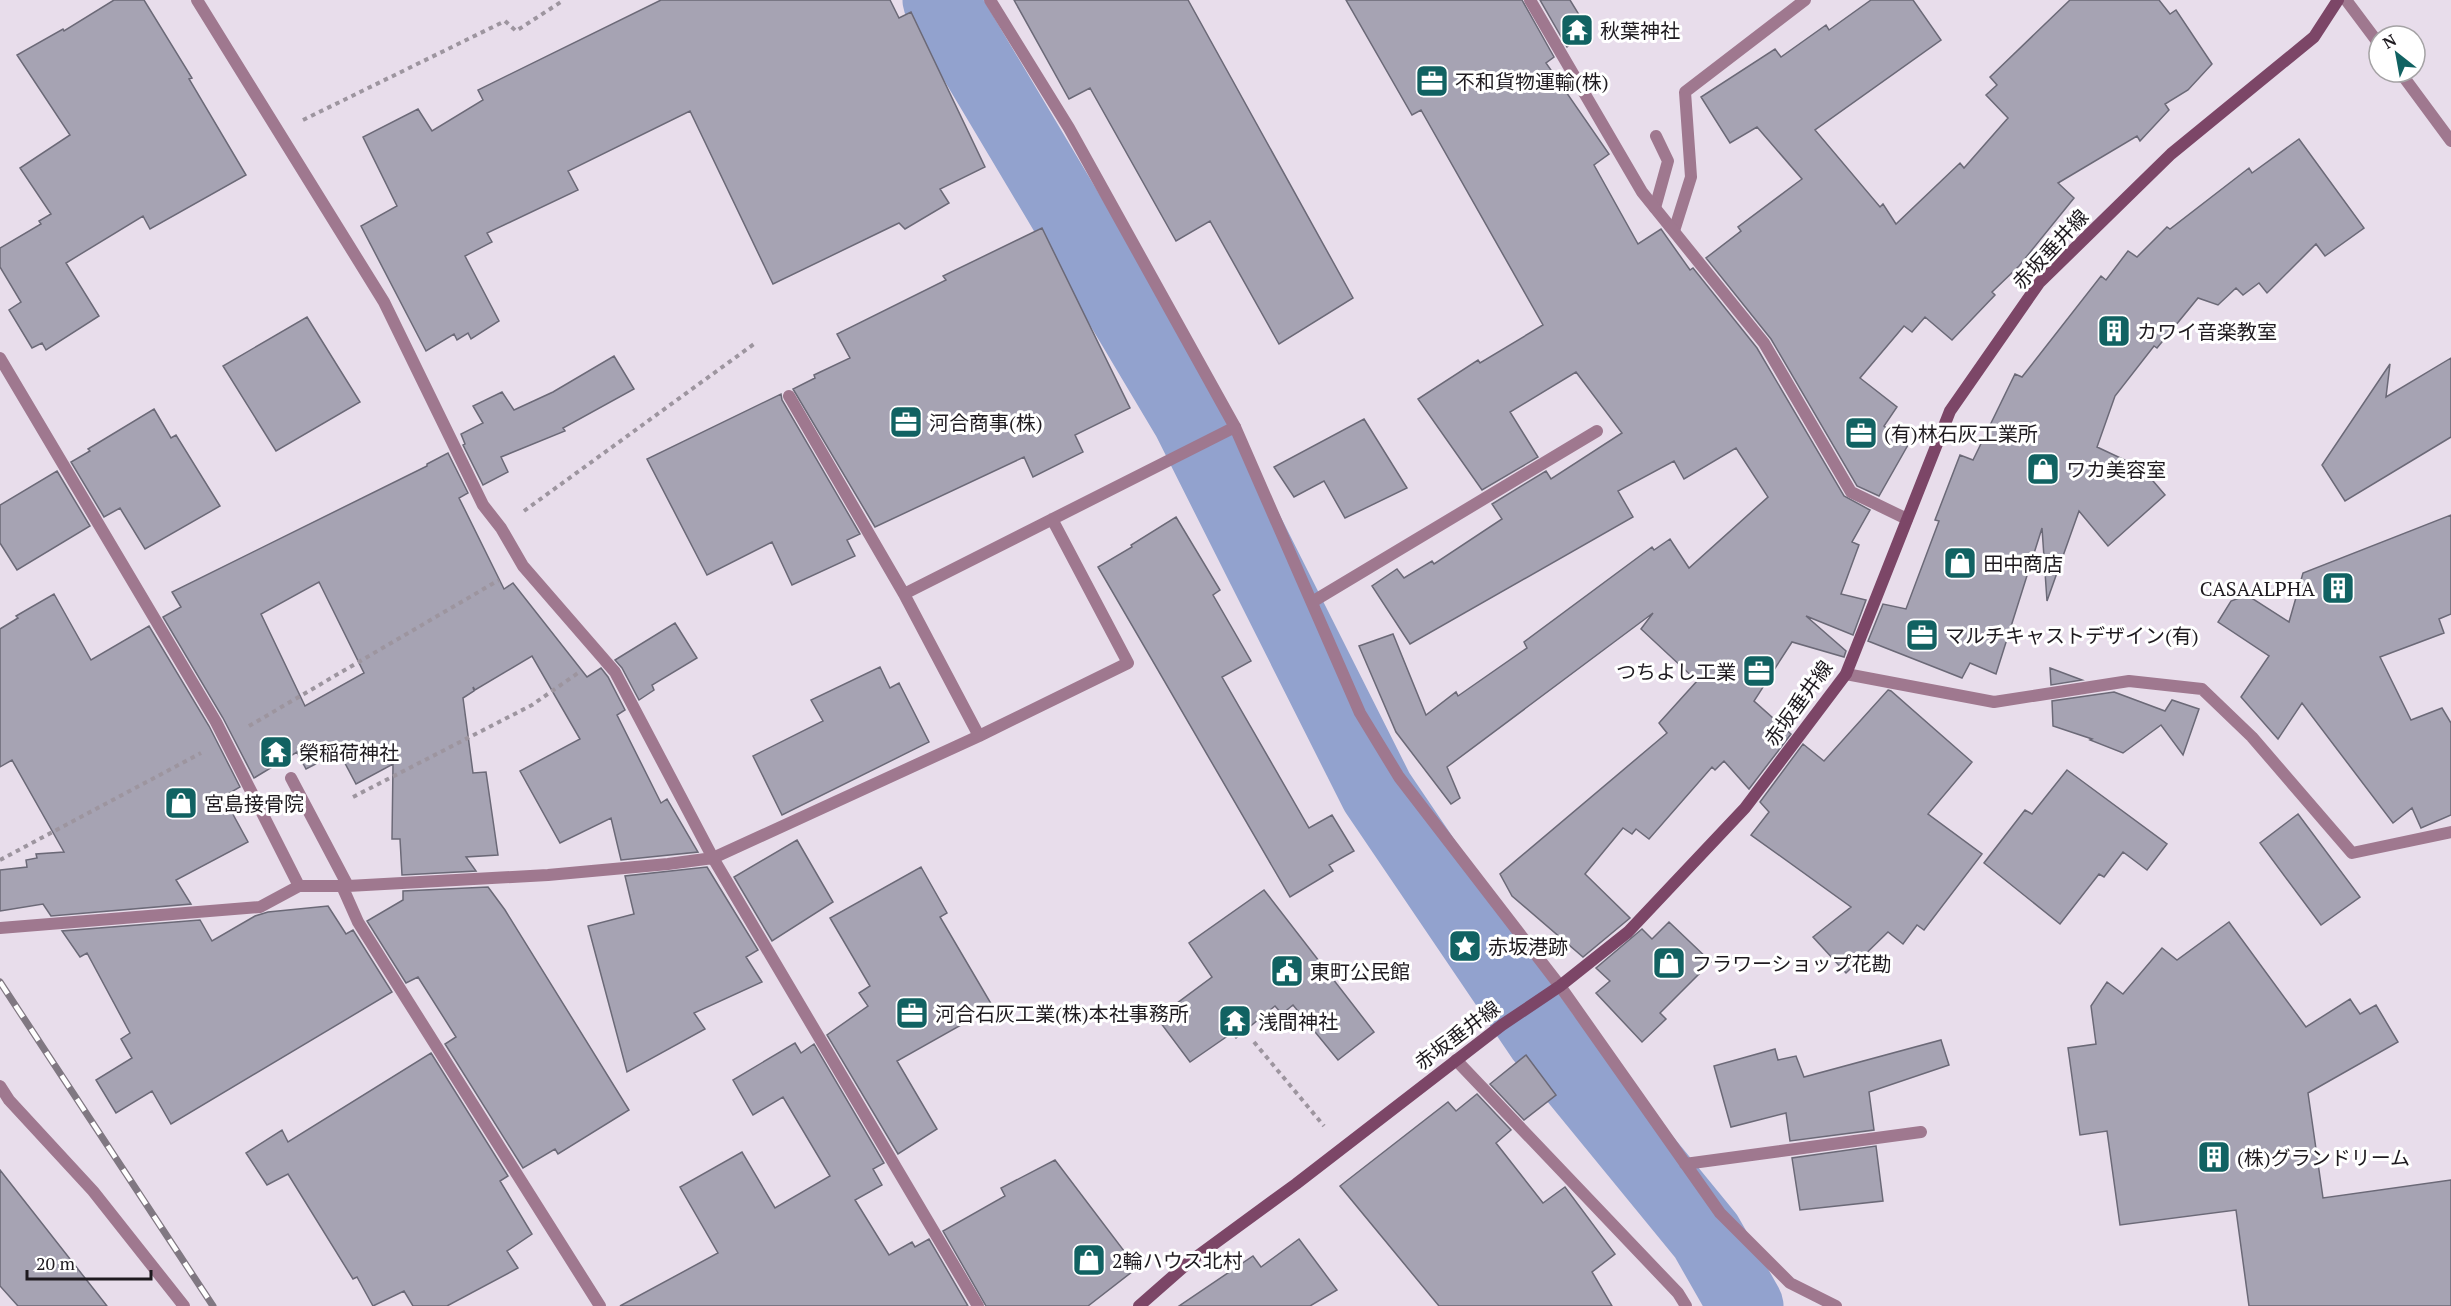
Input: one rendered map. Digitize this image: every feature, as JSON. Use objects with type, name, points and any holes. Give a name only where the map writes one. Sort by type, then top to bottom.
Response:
[{"type":"main road","name":"赤坂垂井線","points":[[1139,1306],[1188,1263],[1502,1025],[1560,986],[1628,932],[1745,808],[1846,674],[1950,411],[2039,283],[2171,154],[2314,38],[2338,0]]},
{"type":"street","points":[[197,0],[384,302],[483,505],[501,528],[523,566],[615,672],[712,858],[978,1306]]},
{"type":"street","points":[[990,0],[1068,128],[1235,427],[1360,713],[1399,777],[1560,986],[1720,1213],[1790,1282],[1836,1306]]},
{"type":"street","points":[[1530,0],[1642,192],[1764,343],[1851,492],[1907,519]]},
{"type":"street","points":[[1674,231],[1691,177],[1685,92],[1805,0]]},
{"type":"street","points":[[2346,0],[2367,28]]},
{"type":"street","points":[[2409,84],[2451,141]]},
{"type":"street","points":[[1655,208],[1668,161],[1656,136]]},
{"type":"street","points":[[0,358],[225,741],[299,886]]},
{"type":"street","points":[[789,396],[904,594],[979,736]]},
{"type":"street","points":[[904,594],[1235,427]]},
{"type":"street","points":[[1312,602],[1597,431]]},
{"type":"street","points":[[0,928],[260,907],[299,886],[345,886],[548,875],[712,858],[979,736],[1128,663],[1052,519]]},
{"type":"street","points":[[1846,674],[1994,702],[2129,681],[2202,689],[2252,737],[2352,853],[2451,831]]},
{"type":"street","points":[[291,778],[345,886],[358,922],[600,1306]]},
{"type":"street","points":[[1456,1060],[1678,1293],[1686,1306]]},
{"type":"street","points":[[0,1086],[4,1102],[93,1191],[184,1306]]},
{"type":"street","points":[[1685,1164],[1921,1132]]},
{"type":"path","points":[[278,132],[505,21],[516,31],[564,0]]},
{"type":"path","points":[[501,528],[754,344]]},
{"type":"path","points":[[0,860],[225,741],[523,566]]},
{"type":"path","points":[[353,797],[532,705],[601,656]]},
{"type":"path","points":[[1254,1042],[1342,1148]]},
{"type":"building","points":[[114,0],[144,0],[192,78],[189,79],[246,175],[150,229],[143,216],[66,263],[99,316],[46,350],[42,343],[32,348],[9,310],[21,302],[0,267],[0,248],[41,224],[39,221],[51,214],[20,168],[70,135],[17,55],[63,29],[64,31]]},
{"type":"building","points":[[661,0],[890,0],[899,18],[911,12],[985,167],[940,189],[949,203],[905,229],[899,223],[773,284],[690,111],[568,171],[578,190],[487,233],[492,242],[465,256],[499,321],[471,339],[468,333],[457,340],[454,334],[426,351],[361,226],[397,206],[363,137],[418,109],[432,131],[483,100],[478,90]]},
{"type":"building","points":[[1014,0],[1188,0],[1353,298],[1279,344],[1210,221],[1176,241],[1090,88],[1069,99]]},
{"type":"building","points":[[1346,0],[1522,0],[1554,57],[1546,63],[1609,154],[1594,165],[1638,244],[1661,229],[1690,270],[1693,268],[1757,348],[1844,496],[1870,510],[1852,542],[1859,545],[1841,594],[1866,600],[1853,635],[1806,616],[1846,651],[1844,657],[1792,642],[1754,701],[1791,734],[1749,789],[1724,761],[1715,770],[1712,767],[1649,839],[1636,829],[1632,834],[1623,828],[1585,874],[1630,918],[1583,957],[1512,896],[1500,874],[1667,733],[1659,723],[1697,681],[1641,629],[1653,613],[1447,767],[1460,798],[1451,804],[1396,732],[1359,646],[1393,634],[1426,715],[1456,692],[1458,696],[1527,648],[1524,642],[1652,547],[1654,550],[1670,539],[1689,568],[1768,497],[1736,448],[1684,479],[1674,461],[1618,491],[1633,517],[1410,644],[1372,586],[1397,569],[1404,578],[1432,561],[1434,564],[1502,519],[1492,504],[1546,471],[1551,479],[1622,433],[1576,372],[1510,412],[1538,457],[1482,490],[1418,399],[1478,360],[1480,363],[1543,325],[1421,110],[1412,115]]},
{"type":"building","points":[[1540,0],[1570,0],[1589,31],[1567,47]]},
{"type":"building","points":[[1871,0],[1913,0],[1941,40],[1815,130],[1880,207],[1883,204],[1896,224],[1960,163],[1964,168],[2008,118],[1986,95],[1997,85],[1990,77],[2070,0],[2159,0],[2170,14],[2176,10],[2212,64],[2188,90],[2165,104],[2169,110],[2140,141],[2137,136],[2058,183],[2074,198],[2019,266],[1992,292],[1995,295],[1952,340],[1925,317],[1912,332],[1904,326],[1860,378],[1897,407],[1884,426],[1908,445],[1879,496],[1857,486],[1771,339],[1706,258],[1741,231],[1738,227],[1802,179],[1757,127],[1730,143],[1701,97],[1775,49],[1781,57],[1826,25],[1829,30]]},
{"type":"building","points":[[2299,139],[2364,228],[2325,256],[2316,244],[2267,293],[2259,283],[2243,295],[2236,288],[2218,305],[2198,298],[2157,348],[2154,346],[2115,396],[2097,447],[2142,468],[2165,495],[2108,546],[2079,511],[2047,601],[2042,528],[1996,674],[1970,663],[1962,678],[1868,641],[1883,604],[1906,609],[1939,521],[1935,520],[1960,455],[1973,460],[2015,374],[2022,377],[2101,276],[2106,280],[2128,251],[2137,257],[2167,227],[2170,229],[2249,168],[2252,173]]},
{"type":"building","points":[[1042,228],[1130,408],[1075,435],[1083,452],[1033,477],[1024,457],[875,527],[793,389],[815,378],[814,375],[850,358],[837,334],[946,280],[943,276]]},
{"type":"building","points":[[307,317],[360,402],[276,451],[223,366]]},
{"type":"building","points":[[614,356],[634,389],[563,428],[565,431],[501,457],[508,472],[483,485],[463,445],[465,444],[461,434],[483,423],[473,406],[502,392],[514,410],[553,392]]},
{"type":"building","points":[[2451,358],[2451,437],[2345,501],[2322,465],[2390,364],[2386,397]]},
{"type":"building","points":[[781,394],[782,400],[860,534],[847,540],[855,556],[792,585],[772,542],[707,575],[647,459]]},
{"type":"building","points":[[154,409],[171,438],[176,435],[220,506],[145,549],[120,508],[104,517],[71,462],[90,451],[88,449]]},
{"type":"building","points":[[1364,419],[1407,488],[1345,518],[1324,481],[1294,497],[1274,467]]},
{"type":"building","points":[[448,453],[468,493],[459,498],[504,589],[513,583],[587,677],[601,668],[608,677],[625,710],[617,715],[661,803],[667,799],[698,852],[621,860],[611,818],[560,843],[520,771],[580,739],[532,656],[475,690],[473,687],[474,691],[463,698],[473,773],[486,772],[498,855],[466,857],[476,871],[402,875],[400,839],[392,839],[393,764],[356,784],[339,752],[306,769],[297,752],[254,778],[223,718],[163,617],[181,607],[172,592]],"holes":[[[319,582],[364,673],[305,706],[261,614]]]},
{"type":"building","points":[[57,471],[90,526],[17,570],[0,543],[0,505]]},
{"type":"building","points":[[2451,515],[2451,614],[2439,619],[2444,633],[2380,657],[2411,720],[2442,708],[2451,723],[2451,815],[2421,828],[2412,808],[2393,823],[2302,703],[2278,739],[2241,697],[2269,656],[2218,622],[2231,601],[2247,595],[2289,622],[2303,573]]},
{"type":"building","points":[[1176,517],[1220,590],[1213,595],[1251,661],[1222,677],[1309,828],[1332,815],[1354,851],[1329,865],[1333,871],[1290,897],[1098,567]]},
{"type":"building","points":[[54,594],[91,660],[149,626],[209,726],[240,787],[226,795],[232,805],[229,807],[248,842],[176,880],[191,904],[51,916],[43,904],[0,911],[0,870],[27,867],[26,860],[37,858],[36,854],[64,852],[12,760],[0,767],[0,629],[18,618],[16,616]]},
{"type":"building","points":[[675,623],[697,658],[652,685],[654,690],[639,700],[622,668],[615,660]]},
{"type":"building","points":[[880,667],[890,688],[899,683],[929,742],[782,815],[753,756],[823,721],[811,700]]},
{"type":"building","points":[[2050,668],[2082,680],[2051,685]]},
{"type":"building","points":[[1888,690],[1972,762],[1928,814],[1982,854],[1924,930],[1917,925],[1903,944],[1888,932],[1846,973],[1813,937],[1851,907],[1751,835],[1769,812],[1760,802],[1803,744],[1824,761]]},
{"type":"building","points":[[2114,692],[2165,711],[2172,700],[2199,709],[2183,755],[2161,725],[2123,753],[2090,740],[2092,739],[2053,726],[2052,701]]},
{"type":"building","points":[[2067,770],[2167,844],[2147,870],[2123,852],[2104,877],[2099,874],[2060,924],[1984,863],[2025,810],[2032,814]]},
{"type":"building","points":[[2298,814],[2360,897],[2321,925],[2260,843]]},
{"type":"building","points":[[797,840],[833,902],[772,941],[734,877]]},
{"type":"building","points":[[707,867],[758,950],[746,957],[762,982],[694,1013],[705,1029],[627,1072],[588,926],[634,914],[625,876]]},
{"type":"building","points":[[921,867],[947,913],[940,917],[993,1007],[897,1061],[937,1129],[898,1154],[827,1035],[868,1006],[859,993],[870,986],[830,918]]},
{"type":"building","points":[[488,887],[505,910],[629,1110],[558,1154],[555,1149],[523,1168],[445,1044],[456,1037],[418,977],[406,983],[367,921],[403,900],[403,891]]},
{"type":"building","points":[[1264,890],[1374,1032],[1338,1060],[1293,1005],[1282,1014],[1275,1006],[1236,1038],[1232,1033],[1190,1062],[1157,1018],[1212,977],[1189,943]]},
{"type":"building","points":[[328,906],[346,934],[353,930],[392,992],[171,1124],[152,1091],[116,1113],[96,1080],[132,1058],[121,1039],[130,1033],[87,953],[80,957],[62,931],[200,920],[212,941],[255,916],[268,912]]},
{"type":"building","points":[[1669,922],[1711,962],[1660,1013],[1666,1019],[1642,1042],[1596,993],[1610,981],[1596,968],[1642,929],[1652,939]]},
{"type":"building","name":"(株)グランドリーム","points":[[2229,922],[2306,1027],[2350,999],[2360,1014],[2376,1005],[2398,1042],[2308,1093],[2323,1198],[2451,1180],[2451,1306],[2249,1306],[2236,1210],[2120,1225],[2107,1131],[2080,1135],[2068,1048],[2096,1044],[2091,1006],[2107,982],[2123,994],[2162,948],[2177,960]]},
{"type":"building","points":[[1941,1040],[1949,1065],[1869,1092],[1874,1130],[1790,1141],[1786,1113],[1731,1127],[1714,1066],[1775,1049],[1778,1060],[1796,1056],[1804,1077]]},
{"type":"building","points":[[795,1043],[801,1053],[814,1044],[884,1163],[873,1169],[882,1185],[855,1200],[889,1255],[912,1242],[915,1247],[929,1239],[968,1306],[620,1306],[718,1253],[680,1187],[742,1152],[775,1208],[830,1176],[783,1097],[753,1115],[733,1080]]},
{"type":"building","points":[[431,1053],[508,1176],[500,1181],[532,1234],[507,1251],[518,1268],[447,1306],[413,1306],[404,1291],[373,1306],[357,1277],[353,1279],[288,1174],[267,1185],[246,1153],[282,1130],[288,1142]]},
{"type":"building","points":[[1526,1055],[1556,1095],[1524,1120],[1490,1084]]},
{"type":"building","points":[[1477,1094],[1511,1130],[1496,1143],[1543,1203],[1565,1187],[1615,1254],[1592,1272],[1612,1306],[1439,1306],[1340,1186],[1448,1102],[1456,1111]]},
{"type":"building","points":[[1876,1146],[1883,1201],[1800,1210],[1792,1158]]},
{"type":"building","points":[[1055,1160],[1137,1268],[1088,1306],[986,1306],[943,1231],[1005,1196],[1001,1188]]},
{"type":"building","points":[[0,1170],[107,1306],[18,1306],[0,1286]]},
{"type":"building","points":[[1299,1239],[1337,1290],[1310,1306],[1179,1306],[1253,1256],[1261,1267]]},
{"type":"waterway","points":[[940,0],[1189,418],[1377,792],[1543,1037],[1706,1236],[1746,1306]]},
{"type":"railway","points":[[0,982],[213,1306]]},
{"type":"place","name":"秋葉神社","points":[[1577,30]]},
{"type":"place","name":"不和貨物運輸(株)","points":[[1432,81]]},
{"type":"place","name":"カワイ音楽教室","points":[[2114,331]]},
{"type":"place","name":"河合商事(株)","points":[[906,422]]},
{"type":"place","name":"(有)林石灰工業所","points":[[1861,433]]},
{"type":"place","name":"ワカ美容室","points":[[2043,469]]},
{"type":"place","name":"田中商店","points":[[1960,563]]},
{"type":"place","name":"CASAALPHA","points":[[2338,588]]},
{"type":"place","name":"マルチキャストデザイン(有)","points":[[1922,635]]},
{"type":"place","name":"つちよし工業","points":[[1759,671]]},
{"type":"place","name":"榮稲荷神社","points":[[276,752]]},
{"type":"place","name":"宮島接骨院","points":[[181,803]]},
{"type":"place","name":"赤坂港跡","points":[[1465,946]]},
{"type":"place","name":"フラワーショップ花勘","points":[[1669,963]]},
{"type":"place","name":"東町公民館","points":[[1287,971]]},
{"type":"place","name":"河合石灰工業(株)本社事務所","points":[[912,1013]]},
{"type":"place","name":"浅間神社","points":[[1235,1021]]},
{"type":"place","name":"(株)グランドリーム","points":[[2214,1157]]},
{"type":"place","name":"2輪ハウス北村","points":[[1089,1260]]}]
